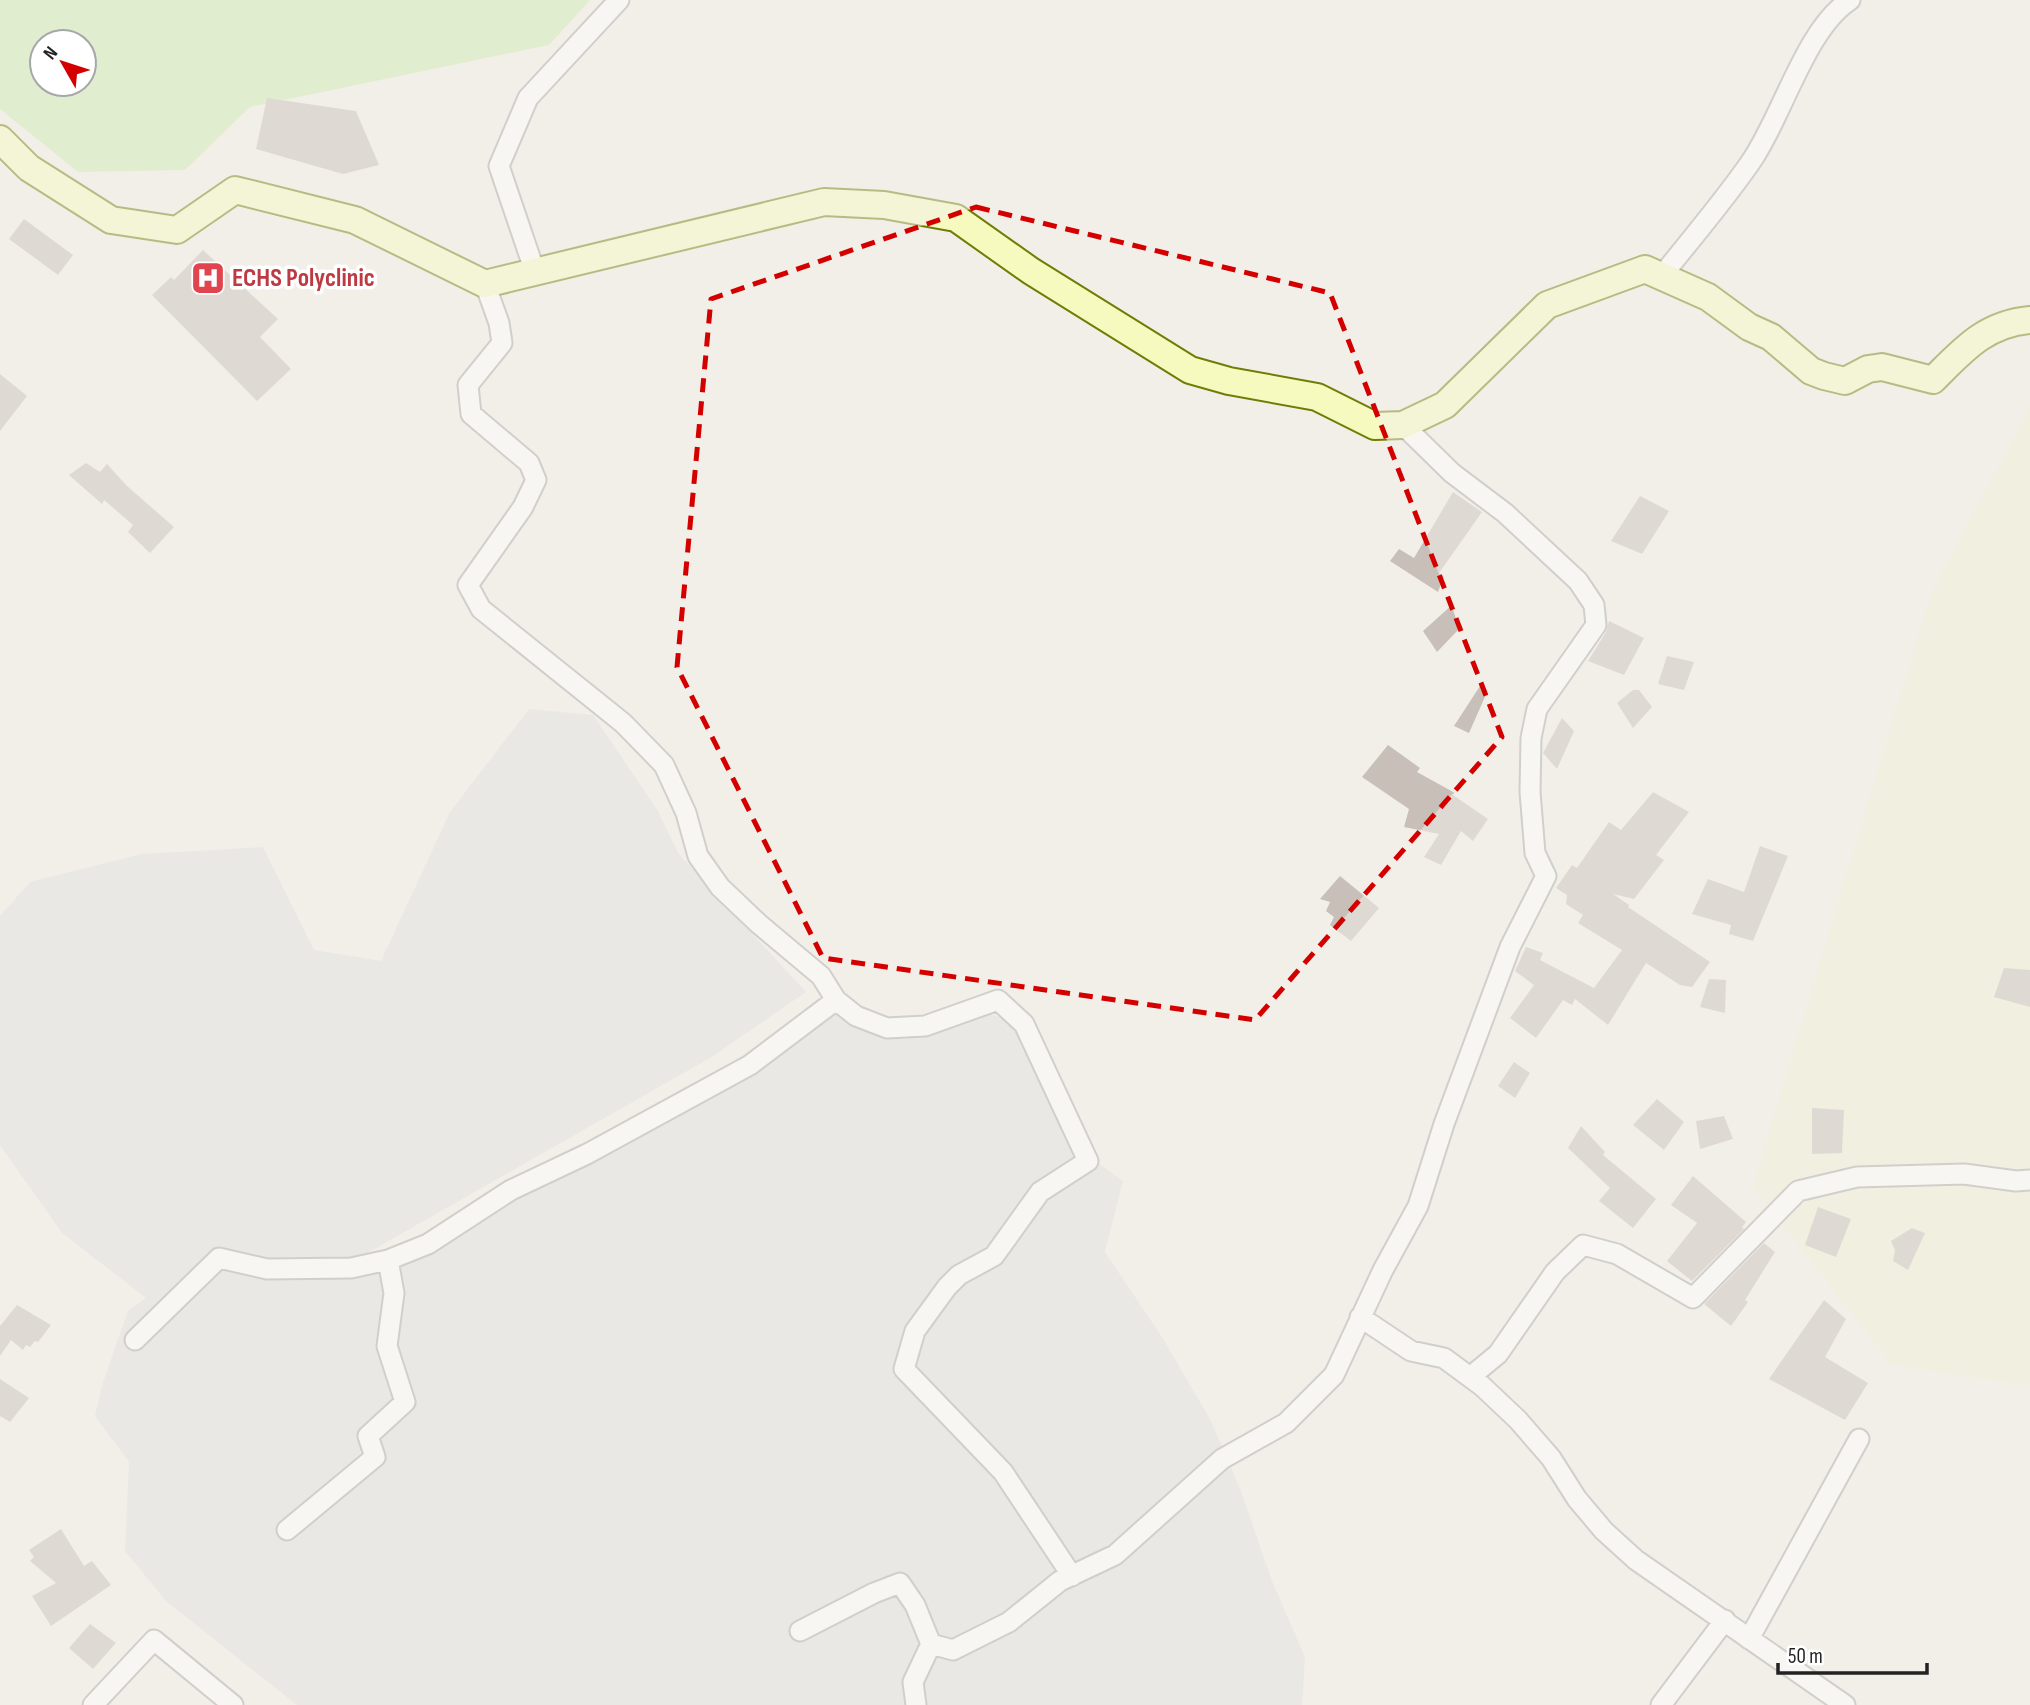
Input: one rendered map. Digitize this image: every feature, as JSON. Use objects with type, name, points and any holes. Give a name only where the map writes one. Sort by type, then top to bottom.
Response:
[{"type":"street","points":[[535,272],[499,166],[528,98],[619,0]]},
{"type":"street","points":[[1661,277],[1751,162],[1823,27],[1841,6],[1850,0]]},
{"type":"street","points":[[0,139],[29,168],[111,220],[177,230],[235,190],[355,220],[485,284],[824,202],[896,207],[956,218],[1031,271],[1190,370],[1229,381],[1317,397],[1375,426],[1403,425],[1445,405],[1547,306],[1645,270],[1708,297],[1749,327],[1771,337],[1811,371],[1835,380],[1845,381],[1868,369],[1882,367],[1933,380],[1979,336],[2012,322],[2030,320]]},
{"type":"street","points":[[485,284],[499,323],[502,343],[468,385],[471,414],[529,463],[536,480],[523,507],[468,585],[481,609],[623,723],[664,765],[686,813],[698,856],[720,887],[821,976],[836,1000],[856,1016],[887,1028],[925,1026],[998,1000],[1024,1024],[1087,1161],[1040,1192],[994,1256],[959,1275],[947,1287],[915,1331],[904,1369],[1003,1472],[1072,1576]]},
{"type":"street","points":[[931,1644],[953,1650],[1009,1622],[1060,1581],[1115,1555],[1222,1459],[1286,1423],[1334,1374],[1360,1317],[1418,1206],[1444,1124],[1510,947],[1546,876],[1535,853],[1531,738],[1537,709],[1595,625],[1594,605],[1578,581],[1505,513],[1452,473],[1403,425]]},
{"type":"street","points":[[135,1340],[219,1258],[267,1269],[351,1268],[388,1260],[428,1244],[511,1190],[587,1154],[750,1065],[836,1000]]},
{"type":"street","points":[[1470,1377],[1498,1354],[1555,1272],[1583,1245],[1616,1254],[1693,1298],[1798,1191],[1857,1177],[1964,1174],[2016,1181],[2030,1180]]},
{"type":"street","points":[[287,1530],[375,1457],[368,1436],[405,1402],[387,1346],[394,1293],[388,1260]]},
{"type":"street","points":[[1360,1317],[1411,1351],[1444,1358],[1470,1377],[1509,1411],[1551,1458],[1577,1499],[1604,1531],[1636,1560],[1845,1705]]},
{"type":"street","points":[[1749,1639],[1859,1439]]},
{"type":"street","points":[[800,1632],[874,1593],[900,1583],[915,1605],[931,1644],[913,1682],[916,1705]]},
{"type":"street","points":[[1661,1705],[1725,1620]]},
{"type":"street","points":[[93,1705],[154,1640],[233,1705]]},
{"type":"highlighted area","points":[[976,207],[1330,293],[1502,737],[1255,1020],[823,958],[677,667],[711,299]]},
{"type":"shaded area","points":[[529,709],[593,715],[658,811],[678,853],[806,992],[710,1058],[369,1252],[397,1256],[842,1004],[921,1034],[986,1013],[1024,1024],[1084,1153],[1123,1181],[1105,1252],[1162,1337],[1211,1421],[1241,1491],[1272,1581],[1305,1657],[1302,1705],[297,1705],[167,1602],[125,1551],[129,1462],[95,1416],[102,1385],[128,1311],[146,1298],[62,1233],[0,1145],[0,916],[30,882],[142,854],[263,847],[314,950],[381,961],[450,812]]},
{"type":"green space","points":[[0,0],[590,0],[549,45],[250,107],[185,170],[78,172],[0,109]]},
{"type":"green space","points":[[2030,408],[2030,1386],[1891,1364],[1753,1186],[1932,591]]},
{"type":"building","points":[[267,98],[356,111],[379,165],[343,174],[256,149]]},
{"type":"building","points":[[24,219],[73,255],[58,275],[9,239]]},
{"type":"building","points":[[203,250],[278,319],[260,337],[291,369],[257,401],[152,295],[171,277],[174,280]]},
{"type":"building","points":[[0,374],[27,396],[0,431]]},
{"type":"building","points":[[86,463],[100,472],[107,464],[127,486],[174,527],[150,553],[128,532],[133,525],[104,500],[102,504],[69,475]]},
{"type":"building","points":[[1453,492],[1482,512],[1439,573],[1444,576],[1438,592],[1390,561],[1399,549],[1414,558]]},
{"type":"building","points":[[1640,496],[1669,511],[1642,554],[1611,541]]},
{"type":"building","points":[[1452,605],[1459,629],[1437,652],[1423,631]]},
{"type":"building","points":[[1609,621],[1644,638],[1624,675],[1588,661],[1606,632]]},
{"type":"building","points":[[1667,656],[1694,662],[1684,690],[1658,684]]},
{"type":"building","points":[[1480,686],[1488,690],[1469,733],[1454,726]]},
{"type":"building","points":[[1633,690],[1639,690],[1652,707],[1633,728],[1617,703]]},
{"type":"building","points":[[1562,718],[1574,731],[1557,769],[1543,753]]},
{"type":"building","points":[[1388,745],[1420,768],[1417,772],[1455,793],[1453,795],[1488,819],[1473,841],[1461,831],[1441,865],[1424,857],[1439,834],[1404,827],[1409,809],[1362,777]]},
{"type":"building","points":[[1653,792],[1689,812],[1656,855],[1664,860],[1634,899],[1613,894],[1710,962],[1692,987],[1680,985],[1646,963],[1608,1025],[1575,999],[1572,1005],[1563,1000],[1536,1038],[1510,1018],[1534,985],[1515,971],[1526,947],[1543,953],[1540,960],[1594,988],[1622,950],[1578,923],[1583,915],[1566,904],[1567,895],[1556,888],[1572,865],[1577,868],[1609,822],[1621,830]]},
{"type":"building","points":[[1760,846],[1788,856],[1753,941],[1729,934],[1731,925],[1692,914],[1708,879],[1744,892]]},
{"type":"building","points":[[1340,876],[1379,908],[1351,941],[1330,925],[1334,917],[1326,911],[1330,902],[1320,899]]},
{"type":"building","points":[[2004,968],[2030,970],[2030,1007],[1994,997]]},
{"type":"building","points":[[1709,979],[1726,980],[1725,1013],[1700,1007]]},
{"type":"building","points":[[1514,1062],[1530,1073],[1515,1098],[1498,1086]]},
{"type":"building","points":[[1657,1099],[1684,1122],[1664,1150],[1633,1125]]},
{"type":"building","points":[[1812,1108],[1844,1110],[1842,1153],[1812,1154]]},
{"type":"building","points":[[1724,1116],[1733,1139],[1700,1149],[1696,1121]]},
{"type":"building","points":[[1581,1126],[1605,1152],[1603,1155],[1656,1199],[1633,1228],[1599,1201],[1610,1188],[1568,1148]]},
{"type":"building","points":[[1693,1176],[1746,1222],[1742,1227],[1744,1229],[1692,1281],[1667,1261],[1697,1223],[1671,1205]]},
{"type":"building","points":[[1818,1207],[1851,1219],[1836,1257],[1805,1245]]},
{"type":"building","points":[[1912,1228],[1925,1233],[1908,1270],[1893,1261],[1895,1250],[1891,1241]]},
{"type":"building","points":[[1764,1243],[1775,1252],[1745,1300],[1748,1302],[1731,1326],[1704,1304]]},
{"type":"building","points":[[1824,1300],[1846,1319],[1825,1357],[1868,1383],[1845,1420],[1769,1379]]},
{"type":"building","points":[[17,1305],[51,1325],[38,1342],[35,1341],[30,1347],[26,1345],[23,1350],[11,1340],[0,1356],[0,1326]]},
{"type":"building","points":[[0,1379],[29,1398],[10,1422],[0,1416]]},
{"type":"building","points":[[61,1529],[84,1566],[92,1561],[111,1585],[51,1626],[32,1596],[56,1583],[30,1561],[34,1557],[29,1550]]},
{"type":"building","points":[[90,1624],[116,1643],[93,1669],[69,1648]]},
{"type":"place","name":"ECHS Polyclinic","points":[[208,278]]}]
